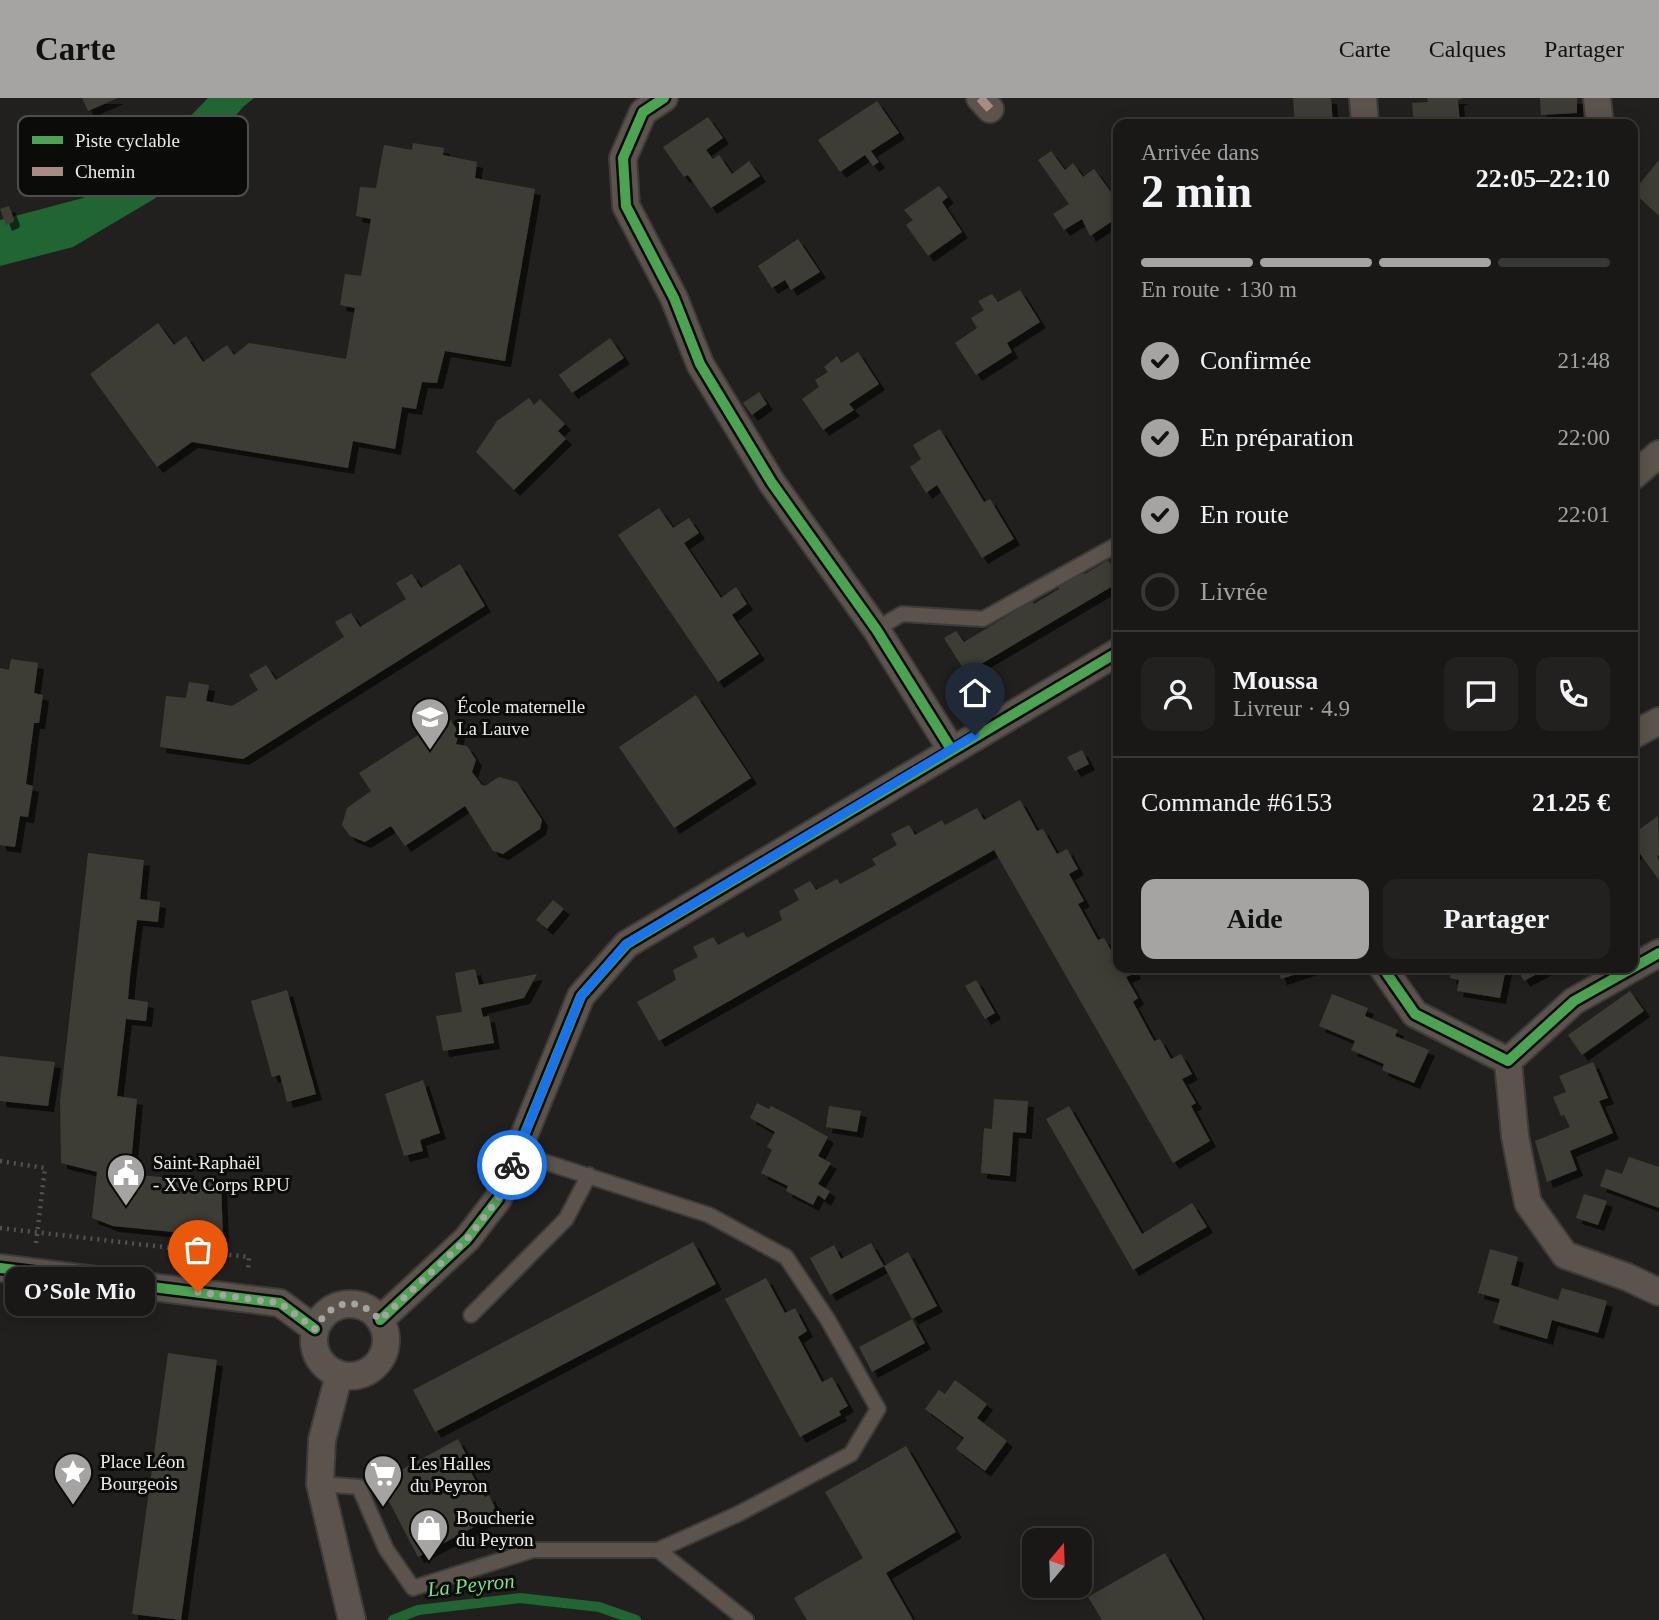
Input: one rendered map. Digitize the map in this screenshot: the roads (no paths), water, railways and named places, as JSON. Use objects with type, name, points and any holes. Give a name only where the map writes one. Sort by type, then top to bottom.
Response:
[{"type":"street","points":[[664,98],[643,112],[623,158],[626,206],[674,298],[700,364],[772,483],[876,629],[951,749]]},
{"type":"street","points":[[1363,98],[1365,119]]},
{"type":"street","points":[[1597,98],[1599,119]]},
{"type":"street","points":[[380,1320],[467,1239],[498,1199],[581,996],[626,944],[1113,655]]},
{"type":"street","points":[[1638,732],[1659,721]]},
{"type":"street","points":[[1638,965],[1659,953]]},
{"type":"street","points":[[1386,973],[1415,1014],[1508,1061]]},
{"type":"street","points":[[1508,1061],[1574,1001],[1624,973]]},
{"type":"street","points":[[1508,1061],[1515,1136],[1528,1203],[1565,1255],[1627,1277],[1659,1292]]},
{"type":"street","points":[[0,1268],[280,1303],[315,1329]]},
{"type":"street","points":[[357,1304],[371,1310],[380,1320],[386,1333],[386,1348],[380,1360],[369,1371],[355,1376],[339,1375],[326,1367],[317,1355],[313,1342],[315,1329],[331,1308],[357,1304]]},
{"type":"street","points":[[339,1375],[322,1440],[320,1484],[352,1620]]},
{"type":"lane","points":[[876,629],[902,614],[983,620],[1113,547]]},
{"type":"lane","points":[[320,1484],[359,1487],[386,1549],[413,1588],[533,1550],[657,1550],[738,1514],[851,1454],[878,1409],[828,1320],[786,1258],[709,1215],[517,1153]]},
{"type":"lane","points":[[471,1315],[566,1219],[589,1175]]},
{"type":"lane","points":[[657,1550],[746,1620]]},
{"type":"waterway","name":"La Peyron","points":[[393,1620],[418,1610],[520,1598],[599,1607],[636,1620]]},
{"type":"place","name":"École maternelle La Lauve","points":[[430,751]]},
{"type":"place","name":"Saint-Raphaël - XVe Corps RPU","points":[[126,1207]]},
{"type":"place","name":"O’Sole Mio","points":[[198,1292]]},
{"type":"place","name":"Place Léon Bourgeois","points":[[73,1506]]},
{"type":"place","name":"Les Halles du Peyron","points":[[383,1508]]},
{"type":"place","name":"Boucherie du Peyron","points":[[429,1562]]}]
